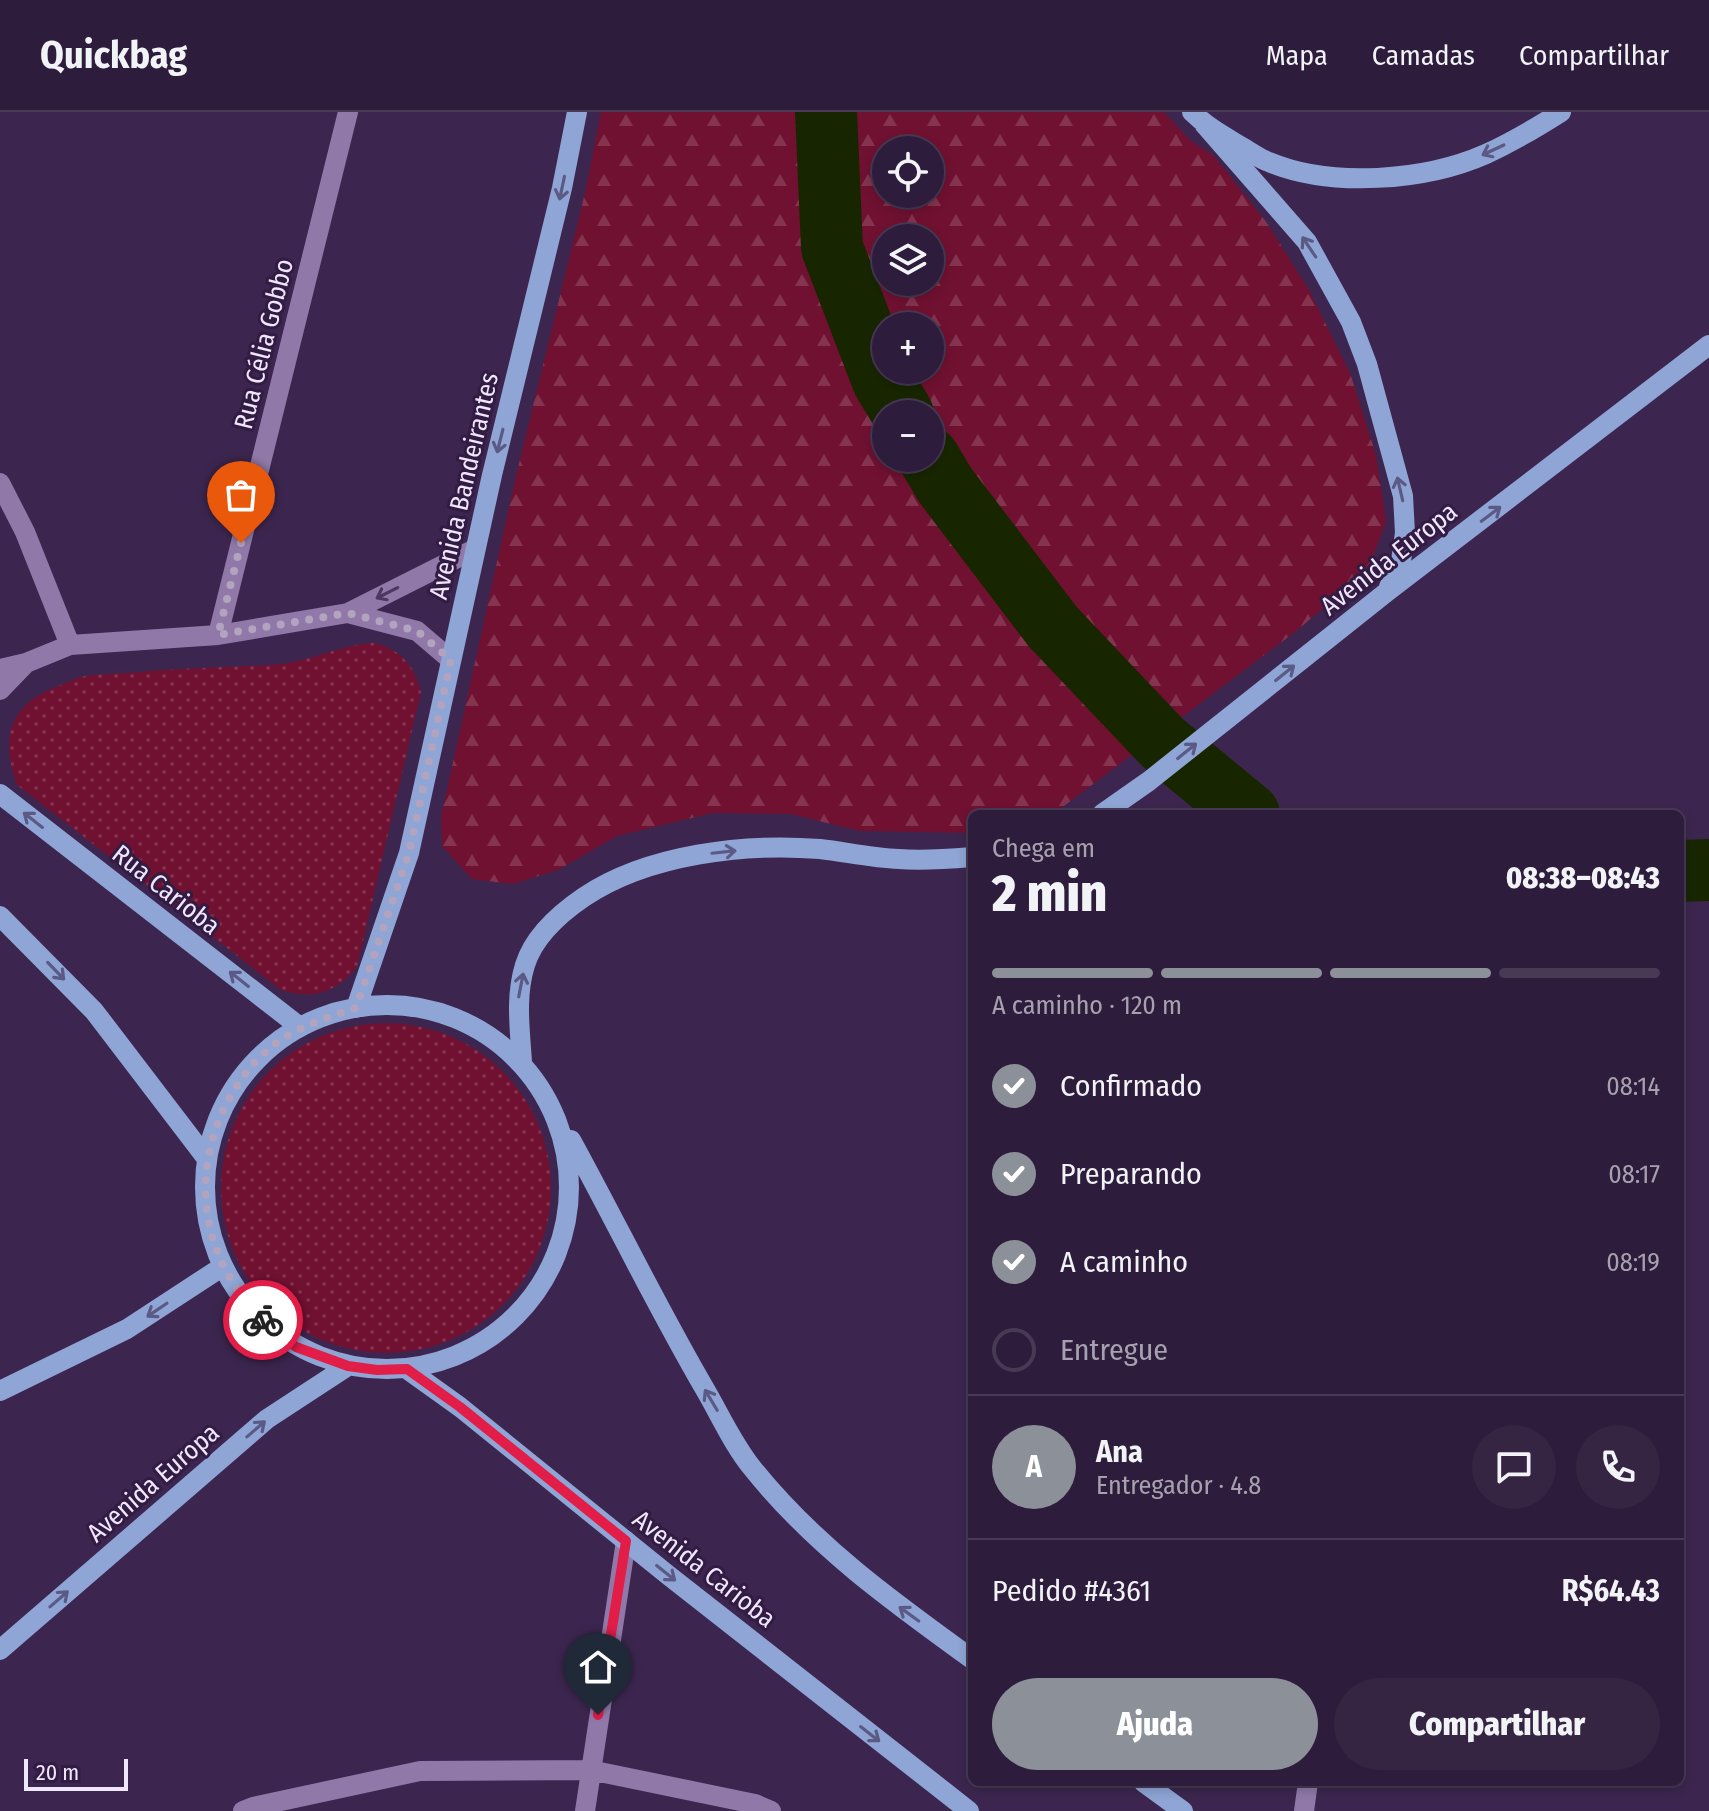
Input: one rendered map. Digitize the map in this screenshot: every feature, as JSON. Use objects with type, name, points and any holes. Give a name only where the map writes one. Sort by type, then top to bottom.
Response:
[{"type":"main road","name":"Avenida Bandeirantes","points":[[356,1008],[409,853],[475,549],[562,188],[577,112]]},
{"type":"main road","points":[[1198,118],[1269,162],[1317,175],[1372,178],[1405,176],[1483,155],[1527,134],[1561,112]]},
{"type":"main road","points":[[1198,118],[1307,242],[1351,322],[1367,364],[1403,496],[1405,533],[1401,561],[1388,591]]},
{"type":"main road","name":"Avenida Europa","points":[[1108,810],[1709,345]]},
{"type":"main road","name":"Rua Carioba","points":[[0,794],[300,1027]]},
{"type":"main road","points":[[522,1062],[518,1001],[525,964],[543,933],[565,910],[599,887],[645,868],[689,857],[758,848],[818,849],[897,859],[968,857]]},
{"type":"main road","points":[[0,916],[94,1011],[207,1159]]},
{"type":"main road","points":[[551,1105],[569,1161],[567,1219],[547,1275],[512,1321],[463,1353],[407,1369],[377,1370],[348,1366],[296,1347],[253,1312],[222,1267],[206,1213],[207,1159],[224,1106],[256,1061],[300,1027],[356,1008],[401,1005],[446,1014],[486,1033],[522,1062],[551,1105],[651,1294],[751,1467],[811,1534],[883,1596],[968,1656]]},
{"type":"main road","points":[[0,1391],[127,1329],[222,1267]]},
{"type":"main road","name":"Avenida Europa","points":[[0,1650],[267,1419],[348,1366]]},
{"type":"main road","name":"Avenida Carioba","points":[[407,1369],[460,1407],[969,1811]]},
{"type":"main road","points":[[1149,1786],[1183,1811]]},
{"type":"street","name":"Rua Célia Gobbo","points":[[218,635],[348,112]]},
{"type":"street","points":[[0,483],[25,532],[70,645]]},
{"type":"street","points":[[0,669],[26,663],[70,645],[218,635],[348,613],[475,549]]},
{"type":"street","points":[[348,613],[417,631],[451,660]]},
{"type":"street","points":[[0,690],[26,663]]},
{"type":"street","points":[[585,1811],[626,1541]]},
{"type":"street","points":[[243,1811],[420,1771],[590,1770],[755,1804],[771,1811]]},
{"type":"street","points":[[1304,1811],[1307,1786]]},
{"type":"green space","points":[[601,112],[1164,112],[1190,140],[1214,156],[1267,223],[1309,290],[1350,373],[1376,455],[1386,522],[1368,570],[1295,632],[1060,809],[968,810],[968,833],[859,831],[791,814],[713,813],[617,836],[558,870],[513,884],[472,879],[442,846],[441,817],[515,480],[585,193]]},
{"type":"green space","points":[[375,643],[393,650],[406,660],[421,692],[357,967],[341,983],[323,992],[303,994],[281,990],[17,785],[9,752],[12,725],[28,703],[40,694],[74,679],[280,664]]},
{"type":"green space","points":[[386,1023],[418,1026],[449,1035],[478,1051],[503,1071],[523,1096],[539,1125],[548,1156],[551,1188],[548,1220],[539,1251],[523,1280],[503,1305],[478,1325],[449,1341],[418,1350],[386,1353],[354,1350],[323,1341],[294,1325],[269,1305],[249,1280],[233,1251],[224,1220],[221,1188],[224,1156],[233,1125],[249,1096],[269,1071],[294,1051],[323,1035],[354,1026]]},
{"type":"waterway","points":[[826,112],[832,248],[883,381],[895,400]]},
{"type":"waterway","points":[[937,472],[1053,627],[1163,743],[1244,810]]},
{"type":"waterway","points":[[1684,871],[1709,870]]},
{"type":"way so far","points":[[241,543],[218,635],[348,613],[417,631],[451,660],[409,853],[356,1008],[300,1027],[256,1061],[224,1106],[207,1159],[206,1213],[222,1267],[253,1312],[263,1320]]},
{"type":"route","points":[[263,1320],[296,1347],[348,1366],[377,1370],[407,1369],[460,1407],[626,1541],[598,1715]]}]
